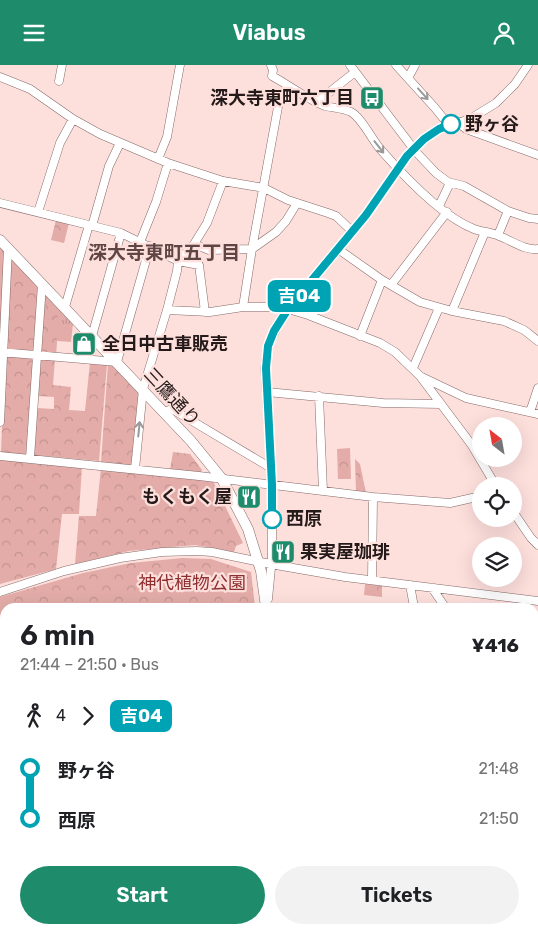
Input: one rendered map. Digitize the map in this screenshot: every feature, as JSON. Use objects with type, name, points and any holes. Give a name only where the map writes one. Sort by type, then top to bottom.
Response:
[{"type":"main road","name":"三鷹通り","points":[[0,240],[143,389],[201,452],[222,479],[243,517],[259,561],[266,603]]},
{"type":"street","points":[[59,81],[62,65]]},
{"type":"street","points":[[158,159],[167,137],[180,65]]},
{"type":"street","points":[[350,65],[423,161],[450,183],[464,186],[508,211],[538,219]]},
{"type":"street","points":[[396,65],[448,124]]},
{"type":"street","points":[[408,78],[416,65]]},
{"type":"street","points":[[267,603],[272,485],[266,362],[268,346],[277,325],[288,309],[353,232],[414,148],[448,124],[461,123],[479,115],[496,103],[515,83],[528,65]]},
{"type":"street","points":[[274,67],[272,75],[317,102],[352,112],[380,149],[416,187],[447,212],[473,229],[498,235],[531,250],[538,249]]},
{"type":"street","points":[[317,102],[355,72]]},
{"type":"street","points":[[0,77],[24,85],[100,135],[168,163],[223,181],[264,188],[297,203],[336,216],[353,232]]},
{"type":"street","points":[[243,307],[278,107]]},
{"type":"street","points":[[38,212],[60,143],[73,119]]},
{"type":"street","points":[[461,123],[466,129],[538,155]]},
{"type":"street","points":[[65,307],[109,166],[120,143]]},
{"type":"street","points":[[140,242],[156,202],[168,163]]},
{"type":"street","points":[[135,469],[143,389],[167,310],[178,261],[194,244],[207,223],[223,181]]},
{"type":"street","points":[[439,206],[450,183]]},
{"type":"street","points":[[0,203],[121,233],[178,261],[198,265],[205,312]]},
{"type":"street","points":[[194,244],[209,250],[252,249],[276,232],[286,221],[297,203]]},
{"type":"street","points":[[498,235],[508,211]]},
{"type":"street","points":[[391,285],[447,212]]},
{"type":"street","points":[[452,311],[485,232]]},
{"type":"street","points":[[92,336],[121,233]]},
{"type":"street","points":[[2,352],[117,362],[150,246]]},
{"type":"street","points":[[0,421],[8,248]]},
{"type":"street","points":[[338,249],[382,280],[420,302],[452,311],[504,321],[524,330],[538,341]]},
{"type":"street","points":[[360,336],[382,280]]},
{"type":"street","points":[[30,458],[42,284]]},
{"type":"street","points":[[167,310],[205,312],[243,307],[288,309],[380,343],[394,352],[420,376],[471,444],[491,477]]},
{"type":"street","points":[[414,369],[439,308]]},
{"type":"street","points":[[420,376],[466,398],[534,413],[538,388]]},
{"type":"street","points":[[267,392],[383,403],[441,404]]},
{"type":"street","points":[[319,397],[323,491]]},
{"type":"street","points":[[164,412],[172,409],[271,468]]},
{"type":"street","points":[[0,456],[135,469],[373,497],[450,503],[472,499]]},
{"type":"street","points":[[372,580],[373,497]]},
{"type":"street","points":[[522,525],[538,545]]},
{"type":"street","points":[[0,592],[77,568],[120,558],[144,554],[205,551],[270,564],[372,580],[538,601]]},
{"type":"street","points":[[410,585],[413,603]]},
{"type":"street","points":[[432,587],[442,603]]},
{"type":"green space","points":[[56,220],[69,223],[64,243],[51,240]]},
{"type":"green space","points":[[0,248],[4,252],[0,348]]},
{"type":"green space","points":[[12,258],[39,289],[37,340],[33,352],[6,349],[10,259]]},
{"type":"green space","points":[[43,296],[46,296],[73,324],[71,342],[57,341],[56,354]]},
{"type":"green space","points":[[43,296],[46,296],[58,309],[56,354],[41,351]]},
{"type":"green space","points":[[8,355],[34,358],[28,456],[2,453],[1,451],[5,357]]},
{"type":"green space","points":[[42,358],[55,359],[53,385],[71,387],[69,410],[85,411],[90,362],[107,364],[99,461],[34,455],[37,408],[54,409],[54,397],[38,396],[40,360]]},
{"type":"green space","points":[[108,364],[113,364],[140,392],[132,462],[130,465],[101,462]]},
{"type":"green space","points":[[350,448],[351,479],[338,479],[337,449]]},
{"type":"green space","points":[[173,452],[190,454],[202,470],[200,474],[170,470]]},
{"type":"green space","points":[[0,458],[82,466],[79,514],[62,514],[56,569],[0,584]]},
{"type":"green space","points":[[355,459],[360,464],[366,493],[356,492]]},
{"type":"green space","name":"神代植物公園","points":[[101,468],[212,479],[243,543],[236,546],[234,552],[195,545],[129,551],[75,564],[79,516],[96,516]]},
{"type":"green space","name":"神代植物公園","points":[[182,558],[211,559],[251,572],[255,603],[0,603],[0,597],[83,573],[131,563]]},
{"type":"green space","points":[[365,584],[382,586],[382,597],[364,595]]},
{"type":"bus line","name":"吉04","points":[[272,519],[266,362],[268,346],[274,331],[288,309],[366,215],[407,156],[424,139],[444,126],[451,124]]},
{"type":"place","name":"深大寺東町六丁目","points":[[372,98]]},
{"type":"place","name":"野ヶ谷","points":[[451,124]]},
{"type":"place","name":"全日中古車販売","points":[[84,344]]},
{"type":"place","name":"もくもく屋","points":[[249,497]]},
{"type":"place","name":"西原","points":[[272,519]]},
{"type":"place","name":"果実屋珈琲","points":[[283,552]]},
{"type":"district","name":"深大寺東町五丁目","points":[[164,252]]}]
